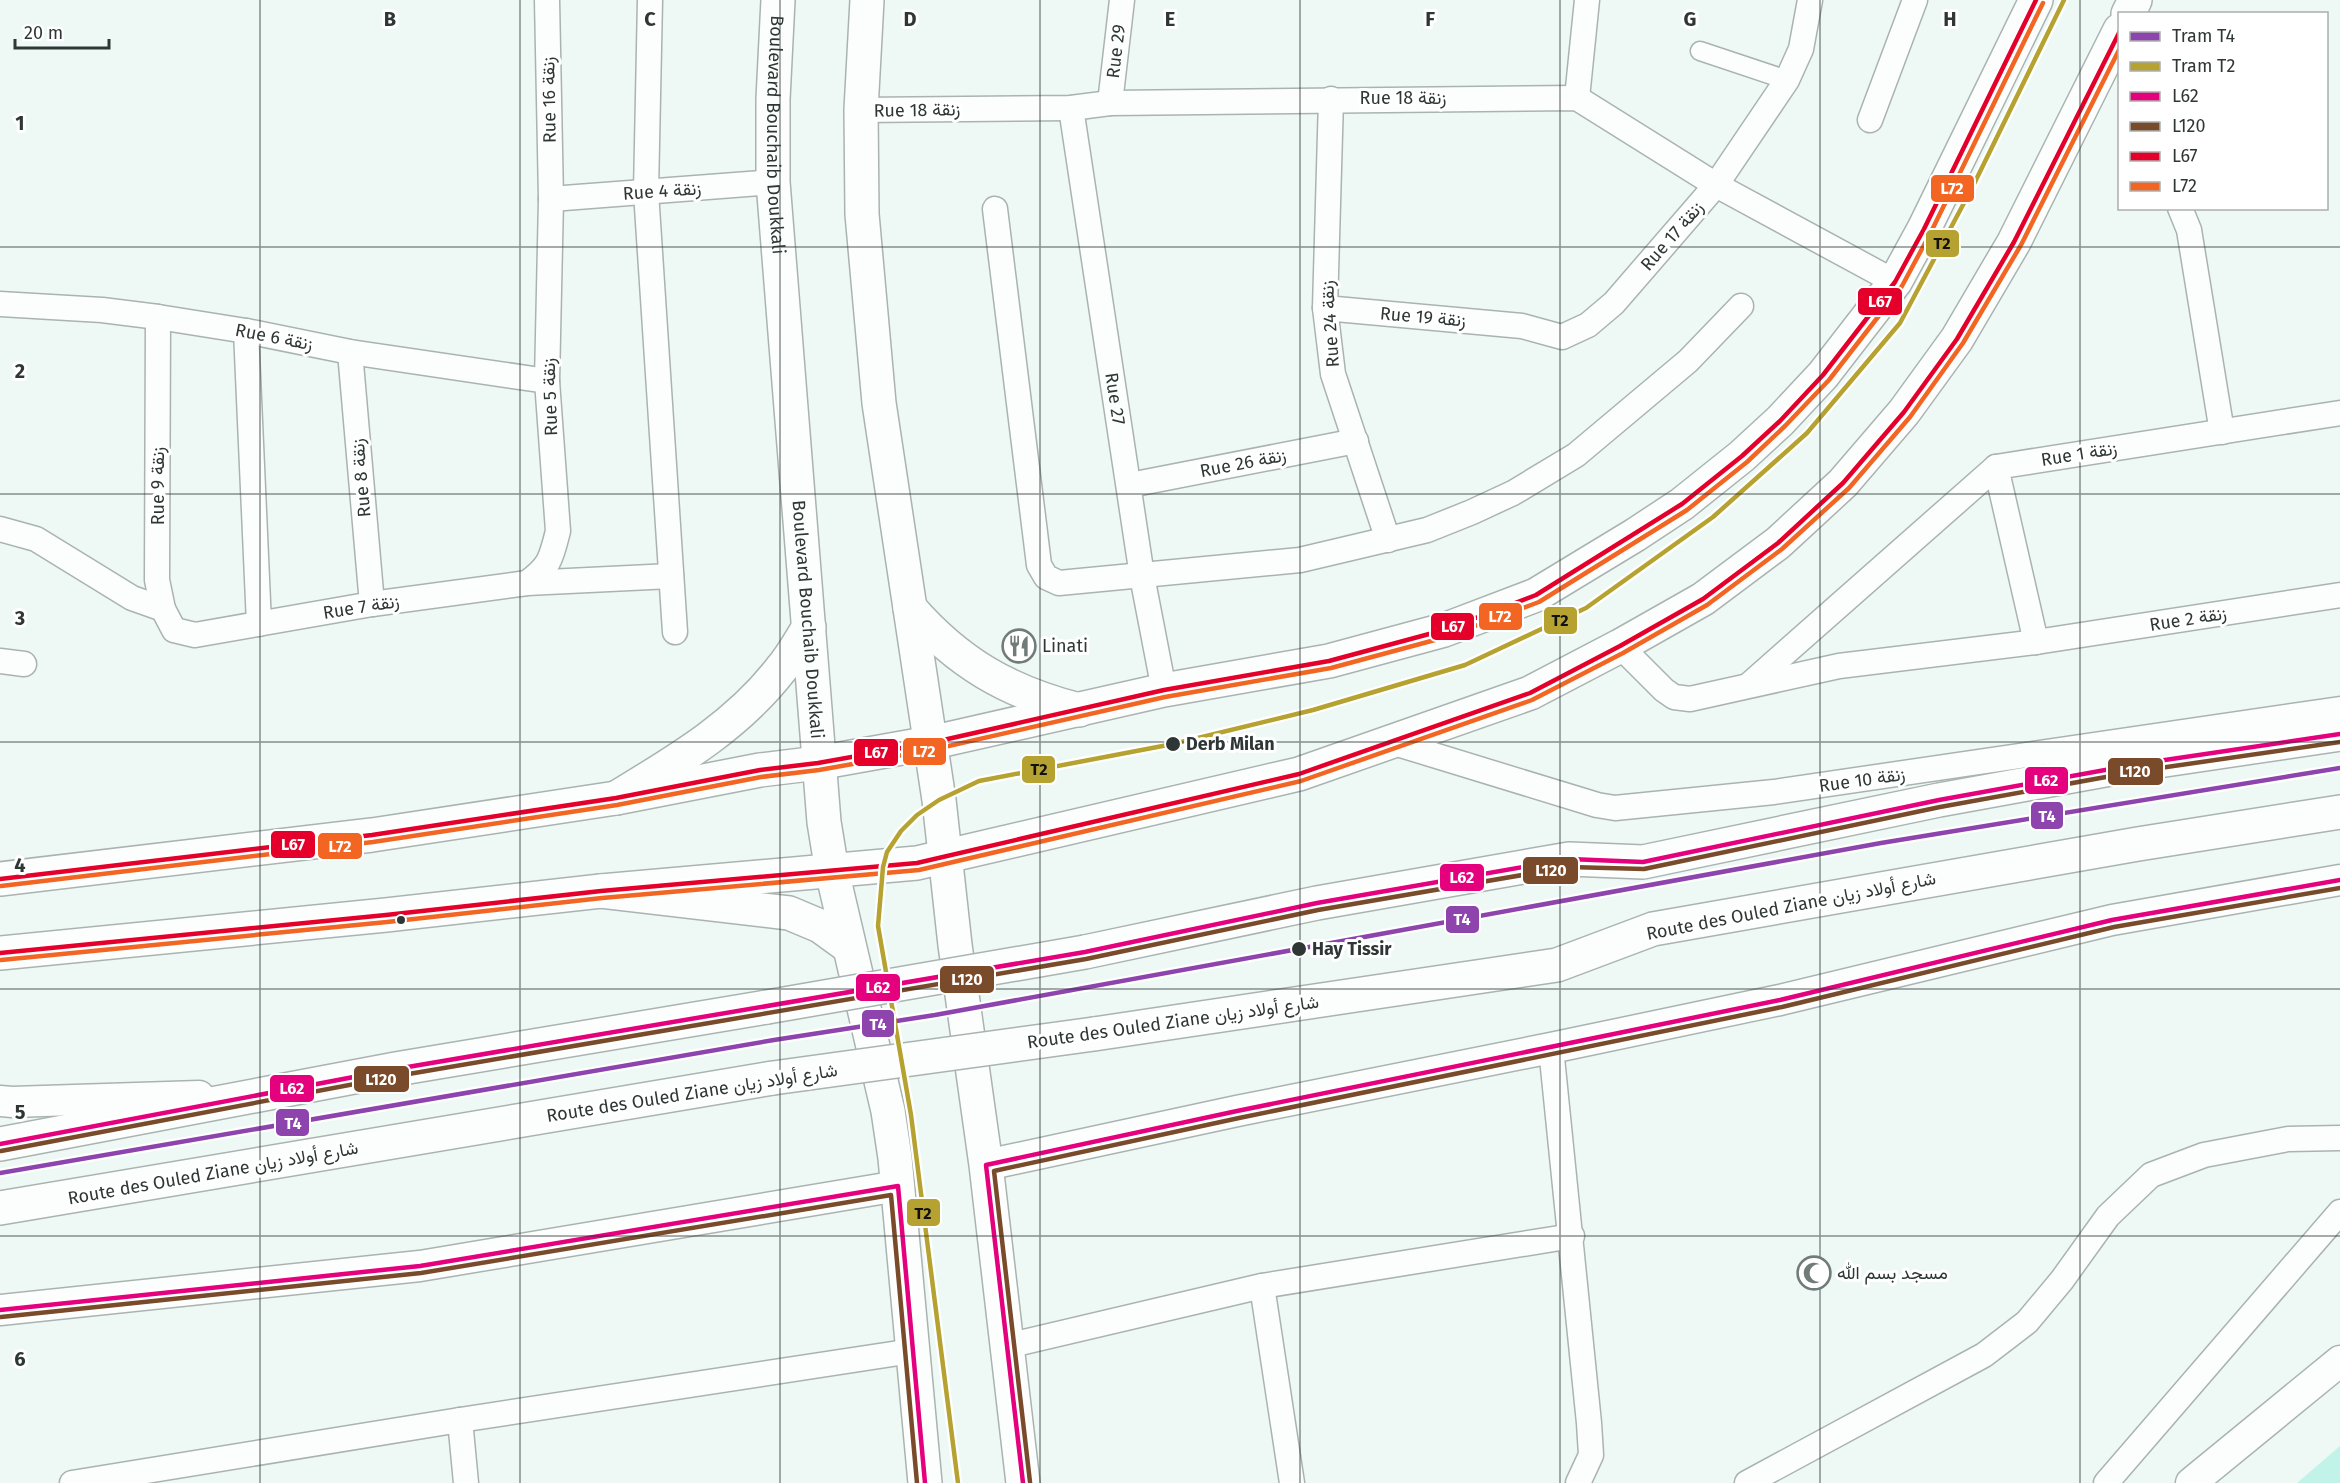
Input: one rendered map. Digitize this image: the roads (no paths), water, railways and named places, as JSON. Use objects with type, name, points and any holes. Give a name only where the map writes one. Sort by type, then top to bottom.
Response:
[{"type":"main road","name":"Boulevard Bouchaib Doukkali","points":[[778,0],[773,99],[773,182],[818,763],[832,871],[888,1111],[898,1186],[925,1483]]},
{"type":"main road","points":[[867,0],[861,110],[862,214],[879,403],[947,856],[954,945],[986,1166],[1023,1483]]},
{"type":"main road","points":[[0,879],[372,835],[616,798],[760,770],[818,763],[930,743],[1164,690],[1329,661],[1444,630],[1536,595],[1682,504],[1742,456],[1780,421],[1823,375],[1895,282],[1924,229],[2036,0]]},
{"type":"main road","points":[[0,953],[386,915],[601,891],[917,862],[1299,774],[1530,693],[1703,599],[1778,543],[1843,483],[1904,412],[1957,339],[2014,242],[2118,36]]},
{"type":"main road","points":[[910,608],[938,638],[979,670],[1027,695],[1078,710]]},
{"type":"main road","points":[[616,798],[716,735],[742,712],[783,667],[809,627]]},
{"type":"main road","points":[[0,1144],[396,1069],[1085,952],[1317,903],[1569,859],[1643,862],[1939,800],[2138,764],[2340,735]]},
{"type":"main road","name":"Route des Ouled Ziane شارع أولاد زيان","points":[[0,1208],[773,1078],[1094,1034],[1557,965],[1653,929],[2104,850],[2340,812]]},
{"type":"main road","points":[[601,891],[789,913],[820,926],[849,947]]},
{"type":"street","name":"Rue 16 زنقة","points":[[547,0],[551,199]]},
{"type":"street","points":[[650,0],[646,192],[675,632]]},
{"type":"street","name":"Rue 29","points":[[1110,103],[1122,0]]},
{"type":"street","points":[[1587,0],[1577,98],[1716,185],[1895,282]]},
{"type":"street","name":"Rue 17 زنقة","points":[[1522,326],[1562,337],[1588,325],[1614,303],[1716,185],[1787,80],[1801,49],[1810,0]]},
{"type":"street","points":[[1870,120],[1915,0]]},
{"type":"street","points":[[1700,51],[1787,80]]},
{"type":"street","name":"Rue 18 زنقة","points":[[861,110],[1071,108],[1110,103],[1330,99],[1577,98]]},
{"type":"street","name":"Rue 24 زنقة","points":[[1330,99],[1325,308],[1333,374],[1388,540]]},
{"type":"street","name":"Rue 27","points":[[1071,108],[1142,576],[1164,690]]},
{"type":"street","name":"Rue 4 زنقة","points":[[551,199],[773,182]]},
{"type":"street","name":"Rue 5 زنقة","points":[[527,583],[545,570],[552,555],[558,531],[547,381],[551,199]]},
{"type":"street","points":[[995,209],[1040,569],[1050,580],[1059,583],[1300,560],[1427,530],[1472,513],[1514,493],[1576,455],[1688,361],[1741,306]]},
{"type":"street","points":[[2181,210],[2189,230],[2222,432]]},
{"type":"street","name":"Rue 6 زنقة","points":[[0,304],[102,310],[159,317],[350,352],[547,381]]},
{"type":"street","name":"Rue 19 زنقة","points":[[1325,308],[1522,326]]},
{"type":"street","name":"Rue 9 زنقة","points":[[159,317],[157,580],[163,609],[174,630],[195,635]]},
{"type":"street","points":[[246,332],[259,624]]},
{"type":"street","name":"Rue 8 زنقة","points":[[350,352],[372,604]]},
{"type":"street","name":"Rue 1 زنقة","points":[[1996,467],[2340,413]]},
{"type":"street","name":"Rue 26 زنقة","points":[[1130,485],[1356,441]]},
{"type":"street","points":[[1747,686],[1996,467],[2036,642]]},
{"type":"street","points":[[0,529],[36,539],[132,598],[163,609]]},
{"type":"street","name":"Rue 7 زنقة","points":[[195,635],[372,604],[527,583],[671,576]]},
{"type":"street","name":"Rue 2 زنقة","points":[[1620,646],[1651,678],[1674,697],[1690,699],[1839,666],[2036,642],[2340,595]]},
{"type":"street","name":"Rue 10 زنقة","points":[[1391,742],[1597,805],[1615,808],[1774,792],[2340,709]]},
{"type":"street","points":[[986,1166],[1237,1111],[1780,1000],[2112,920],[2340,880]]},
{"type":"street","points":[[1551,1048],[1572,1236],[1591,1455],[1578,1483]]},
{"type":"street","points":[[0,1101],[259,1095]]},
{"type":"street","points":[[1748,1483],[1984,1355],[2027,1322],[2062,1280],[2108,1216],[2151,1175],[2204,1155],[2288,1139],[2340,1138]]},
{"type":"street","points":[[0,1310],[420,1266],[898,1186]]},
{"type":"street","points":[[2106,1483],[2340,1212]]},
{"type":"street","points":[[1007,1346],[1262,1286],[1572,1236]]},
{"type":"street","points":[[1262,1286],[1292,1483]]},
{"type":"street","points":[[72,1483],[460,1420],[912,1351]]},
{"type":"street","points":[[2191,1483],[2340,1361]]},
{"type":"street","points":[[460,1420],[466,1483]]},
{"type":"tram line","name":"T2","points":[[958,1483],[911,1115],[878,926],[883,867],[887,852],[901,831],[917,815],[939,800],[979,781],[1173,744],[1313,710],[1465,665],[1586,608],[1713,517],[1807,433],[1900,323],[1972,188],[2064,0]]},
{"type":"tram line","name":"T4","points":[[0,1173],[774,1040],[935,1015],[1881,843],[2340,768]]},
{"type":"place","name":"Linati","points":[[1019,646]]},
{"type":"place","name":"Derb Milan","points":[[1173,744]]},
{"type":"place","name":"Hay Tissir","points":[[1299,949]]},
{"type":"place","name":"مسجد بسم الله","points":[[1814,1273]]}]
